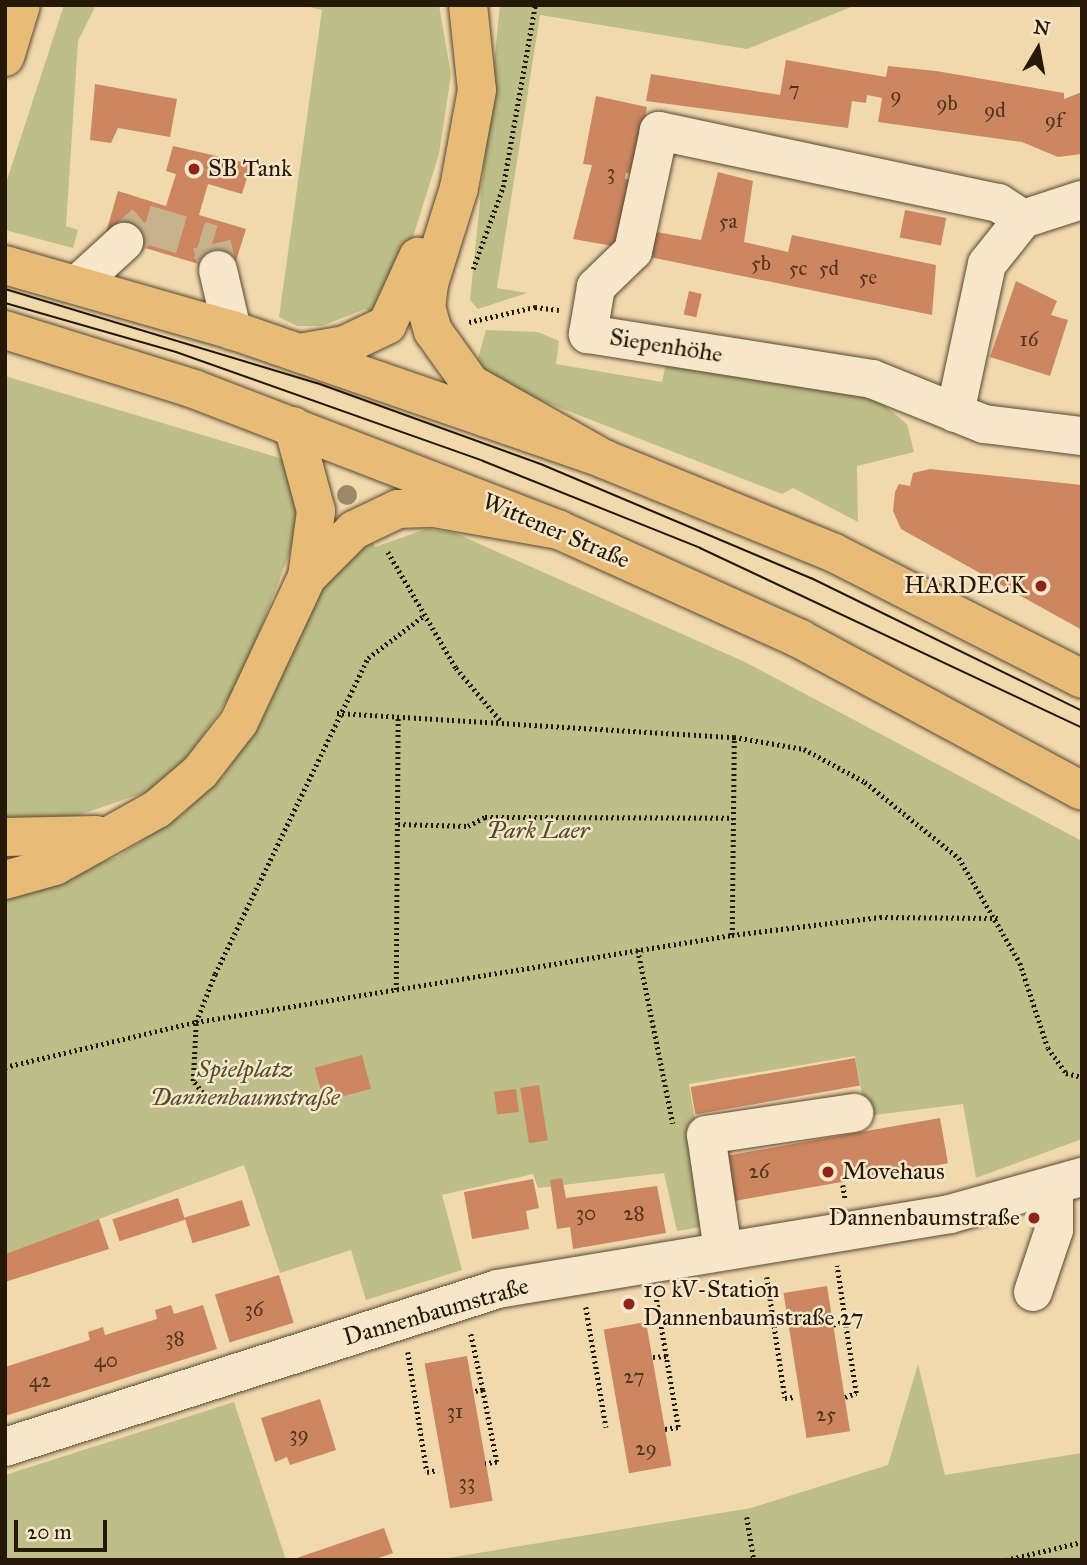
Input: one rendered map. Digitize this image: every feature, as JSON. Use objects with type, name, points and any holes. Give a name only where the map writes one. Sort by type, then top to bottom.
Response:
[{"type":"main road","points":[[299,353],[345,345],[387,325],[409,287],[457,110],[459,77],[448,5]]},
{"type":"main road","points":[[467,5],[477,90],[459,188],[429,284],[426,307],[433,331],[471,384],[604,459]]},
{"type":"main road","points":[[5,265],[232,330],[604,459],[788,532],[1082,679]]},
{"type":"main road","name":"Wittener Straße","points":[[23,335],[293,426],[559,530],[800,639],[1082,791]]},
{"type":"main road","points":[[5,880],[55,866],[178,793],[217,753],[257,693],[307,577],[316,511],[293,426]]},
{"type":"main road","points":[[307,577],[370,521],[398,509],[434,508],[559,530]]},
{"type":"main road","points":[[5,837],[52,840],[116,832]]},
{"type":"street","name":"Siepenhöhe","points":[[1023,219],[998,203],[659,131],[633,251],[596,287],[590,324],[872,379],[984,424],[1082,436]]},
{"type":"street","points":[[955,413],[987,264],[1023,219],[1082,200]]},
{"type":"street","points":[[69,282],[124,242]]},
{"type":"street","points":[[218,270],[232,330]]},
{"type":"street","points":[[723,1251],[706,1135],[853,1113]]},
{"type":"street","points":[[1033,1292],[1068,1182]]},
{"type":"street","name":"Dannenbaumstraße","points":[[5,1447],[464,1298],[650,1263],[950,1214],[1068,1182]]},
{"type":"path","points":[[454,326],[535,307],[590,324]]},
{"type":"path","points":[[370,521],[422,617],[502,722]]},
{"type":"path","points":[[206,1097],[193,1081],[196,1022],[337,713],[368,658],[422,617]]},
{"type":"path","points":[[337,713],[734,737],[804,749],[865,782],[959,858],[998,918],[1048,1048],[1066,1073],[1082,1077]]},
{"type":"path","points":[[396,990],[398,715]]},
{"type":"path","points":[[732,935],[734,737]]},
{"type":"path","points":[[398,824],[468,826],[485,817],[733,818]]},
{"type":"path","points":[[5,1067],[196,1022],[732,935],[880,917],[998,918]]},
{"type":"path","points":[[638,950],[675,1136]]},
{"type":"path","points":[[832,1234],[856,1393],[845,1397]]},
{"type":"path","points":[[762,1245],[785,1398],[794,1397]]},
{"type":"path","points":[[650,1263],[678,1427],[665,1429]]},
{"type":"path","points":[[581,1275],[606,1427]]},
{"type":"path","points":[[464,1298],[497,1462],[485,1464]]},
{"type":"path","points":[[402,1318],[427,1472],[438,1470]]},
{"type":"path","points":[[833,1325],[845,1321]]},
{"type":"path","points":[[653,1357],[666,1356]]},
{"type":"path","points":[[473,1392],[483,1390]]},
{"type":"path","points":[[747,1517],[754,1560]]},
{"type":"path","points":[[1006,1560],[1082,1542]]},
{"type":"green space","points":[[64,5],[96,5],[78,41],[66,226],[78,230],[73,248],[5,230],[5,186]]},
{"type":"green space","points":[[302,5],[439,5],[451,75],[439,154],[398,285],[374,314],[365,309],[322,326],[297,326],[279,317],[322,10]]},
{"type":"green space","points":[[500,5],[856,5],[747,49],[540,15],[497,288],[527,293],[478,309],[470,300]]},
{"type":"green space","points":[[486,330],[538,332],[559,341],[556,364],[662,382],[667,359],[878,400],[907,424],[914,452],[857,466],[858,522],[793,488],[782,494],[501,385],[475,369]]},
{"type":"green space","points":[[5,376],[293,462],[300,526],[241,680],[185,761],[149,791],[56,823],[5,820]]},
{"type":"green space","name":"Park Laer","points":[[426,529],[455,533],[745,662],[1082,841],[1082,1139],[976,1178],[963,1104],[866,1116],[855,1056],[689,1084],[713,1225],[677,1231],[664,1173],[538,1188],[533,1174],[442,1195],[462,1270],[366,1300],[351,1250],[280,1273],[244,1165],[5,1254],[5,895],[117,857],[180,816],[223,776],[266,711],[324,581],[368,535],[375,547]]},
{"type":"green space","points":[[918,1364],[945,1475],[1082,1453],[1082,1560],[436,1560],[751,1508],[888,1465]]},
{"type":"green space","points":[[234,1402],[286,1560],[5,1560],[5,1475]]},
{"type":"building","points":[[786,60],[886,77],[888,66],[936,71],[1064,93],[1064,99],[1082,92],[1081,154],[1058,157],[1022,142],[878,122],[882,98],[867,95],[866,103],[852,101],[848,128],[646,101],[651,74],[780,95]]},
{"type":"building","points":[[95,84],[177,99],[170,137],[118,128],[111,143],[90,140]]},
{"type":"building","points":[[596,96],[647,107],[635,174],[626,173],[625,179],[637,181],[624,248],[573,239],[592,165],[583,164]]},
{"type":"building","points":[[173,146],[251,164],[242,194],[208,184],[199,215],[246,229],[232,274],[105,236],[118,191],[166,206],[176,174],[166,171]]},
{"type":"building","points":[[718,172],[753,181],[744,242],[788,252],[792,235],[936,265],[932,315],[645,256],[651,231],[701,240]]},
{"type":"building","points":[[905,210],[946,218],[941,245],[900,237]]},
{"type":"building","points":[[1016,281],[1057,301],[1051,315],[1068,320],[1050,376],[990,357]]},
{"type":"building","points":[[689,291],[702,294],[696,317],[684,314]]},
{"type":"building","name":"HARDECK","points":[[930,469],[1082,485],[1082,630],[901,529],[893,511],[895,492],[899,484],[910,486],[913,473]]},
{"type":"building","points":[[362,1055],[371,1089],[324,1101],[315,1068]]},
{"type":"building","points":[[855,1058],[860,1086],[695,1115],[691,1087]]},
{"type":"building","points":[[539,1085],[548,1140],[529,1143],[520,1088]]},
{"type":"building","points":[[516,1089],[519,1112],[497,1115],[494,1092]]},
{"type":"building","points":[[940,1118],[948,1163],[727,1202],[719,1157]]},
{"type":"building","points":[[562,1178],[566,1198],[657,1186],[666,1233],[573,1249],[570,1227],[557,1229],[550,1180]]},
{"type":"building","points":[[533,1179],[539,1208],[526,1211],[529,1229],[472,1239],[464,1192]]},
{"type":"building","points":[[178,1198],[185,1220],[119,1241],[112,1219]]},
{"type":"building","points":[[242,1200],[250,1226],[193,1243],[185,1218]]},
{"type":"building","points":[[99,1219],[109,1249],[5,1282],[5,1254]]},
{"type":"building","points":[[279,1275],[294,1323],[230,1342],[215,1295]]},
{"type":"building","points":[[827,1286],[850,1431],[807,1438],[784,1293]]},
{"type":"building","points":[[171,1305],[174,1314],[203,1305],[217,1349],[5,1416],[5,1367],[90,1340],[88,1332],[103,1327],[105,1335],[157,1319],[155,1310]]},
{"type":"building","points":[[646,1322],[671,1466],[629,1473],[604,1329]]},
{"type":"building","points":[[467,1356],[493,1501],[450,1508],[425,1363]]},
{"type":"building","points":[[320,1399],[336,1450],[290,1465],[287,1457],[275,1462],[261,1418]]},
{"type":"building","points":[[384,1528],[393,1553],[373,1560],[291,1560]]},
{"type":"tunnel","points":[[124,242],[145,224],[212,244],[218,270]]},
{"type":"tram line","points":[[5,289],[317,383],[543,465],[811,578],[1082,711]]},
{"type":"tram line","points":[[5,303],[176,352],[483,461],[700,548],[1082,728]]},
{"type":"place","name":"SB Tank","points":[[194,169]]},
{"type":"place","name":"HARDECK","points":[[1041,586]]},
{"type":"place","name":"Movehaus","points":[[828,1172]]},
{"type":"place","name":"Dannenbaumstraße","points":[[1034,1218]]},
{"type":"place","name":"10 kV-Station Dannenbaumstraße 27","points":[[629,1304]]},
{"type":"park label","name":"Spielplatz Dannenbaumstraße","points":[[245,1084]]}]
